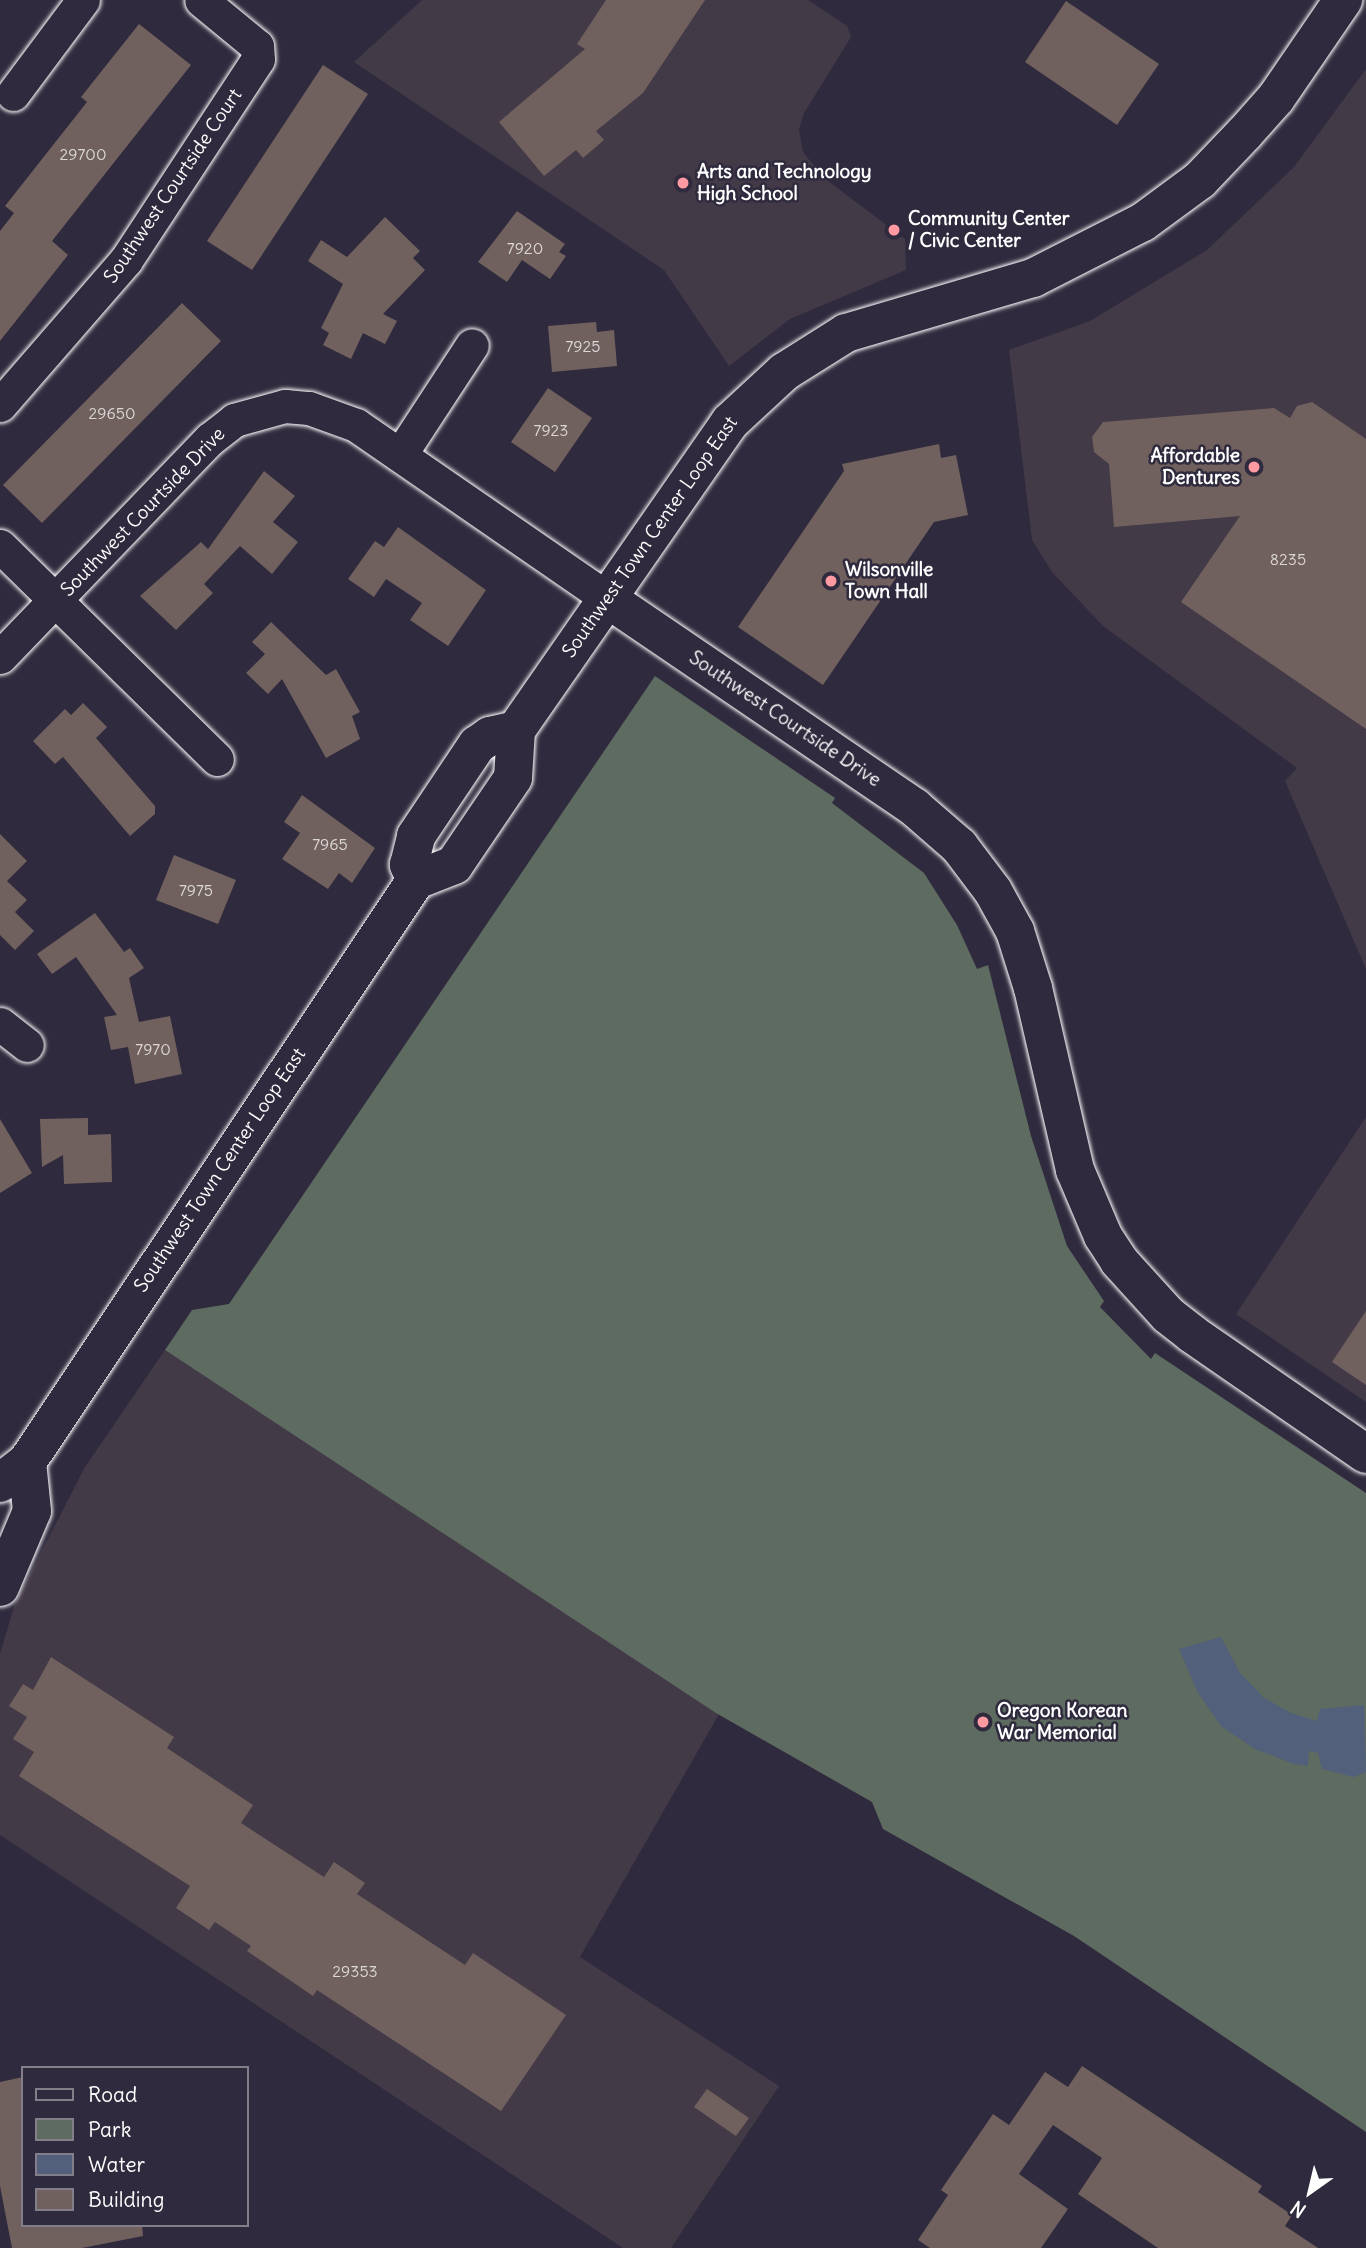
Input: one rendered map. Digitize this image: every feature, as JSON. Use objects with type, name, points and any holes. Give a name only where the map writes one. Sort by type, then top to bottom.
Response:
[{"type":"main road","name":"Southwest Town Center Loop East","points":[[0,1587],[32,1511],[14,1472],[416,880],[409,858],[423,825],[477,745],[491,736],[516,730],[712,444],[774,380],[846,333],[1033,278],[1143,222],[1200,180],[1244,134],[1276,98],[1343,0]]},
{"type":"main road","name":"Southwest Courtside Drive","points":[[605,597],[914,807],[959,846],[993,891],[1015,931],[1033,988],[1075,1170],[1089,1207],[1119,1261],[1168,1315],[1192,1334],[1366,1454]]},
{"type":"street","points":[[13,93],[83,0]]},
{"type":"street","name":"Southwest Courtside Court","points":[[0,405],[126,260],[258,59],[257,46],[201,0]]},
{"type":"street","points":[[400,455],[472,345]]},
{"type":"street","name":"Southwest Courtside Drive","points":[[0,657],[210,439],[234,420],[260,410],[309,408],[356,425],[605,597]]},
{"type":"street","points":[[0,546],[58,598],[217,758]]},
{"type":"street","points":[[0,1024],[27,1045]]},
{"type":"shaded area","name":"Arts and Technology High School","points":[[422,0],[808,0],[847,26],[851,37],[804,113],[799,130],[803,152],[824,178],[905,239],[906,270],[790,319],[729,366],[664,270],[354,62]]},
{"type":"shaded area","points":[[1366,69],[1366,969],[1285,781],[1297,768],[1103,626],[1052,572],[1032,540],[1009,350],[1090,321],[1207,250],[1294,167]]},
{"type":"shaded area","points":[[1366,1117],[1366,1402],[1236,1314]]},
{"type":"shaded area","points":[[165,1350],[719,1714],[580,1957],[779,2086],[671,2248],[623,2248],[0,1835],[0,1654],[15,1603],[85,1467]]},
{"type":"green space","points":[[655,676],[835,798],[832,803],[924,873],[957,925],[977,969],[988,965],[1031,1136],[1067,1246],[1104,1301],[1100,1307],[1151,1359],[1155,1353],[1366,1493],[1366,2132],[1074,1936],[883,1829],[872,1802],[716,1713],[165,1350],[192,1310],[229,1304]]},
{"type":"water","points":[[1221,1637],[1240,1673],[1264,1698],[1291,1713],[1317,1721],[1320,1709],[1364,1705],[1366,1772],[1354,1777],[1322,1769],[1318,1753],[1309,1751],[1308,1766],[1294,1764],[1255,1749],[1221,1726],[1198,1693],[1179,1649]]},
{"type":"building","points":[[606,0],[705,0],[643,93],[596,131],[604,140],[583,158],[576,150],[544,176],[499,122],[585,49],[577,44]]},
{"type":"building","points":[[1066,1],[1159,64],[1117,125],[1025,62]]},
{"type":"building","points":[[139,24],[191,65],[52,241],[68,255],[0,341],[0,231],[14,213],[5,206],[87,102],[81,97]]},
{"type":"building","points":[[323,65],[368,94],[252,270],[207,241]]},
{"type":"building","points":[[517,211],[565,244],[559,252],[566,256],[550,279],[522,260],[507,282],[478,262]]},
{"type":"building","points":[[385,217],[420,251],[413,258],[425,270],[383,314],[397,321],[385,344],[363,333],[351,359],[323,345],[329,333],[321,328],[343,284],[308,261],[321,240],[347,257]]},
{"type":"building","points":[[182,303],[221,341],[42,523],[3,485]]},
{"type":"building","points":[[596,322],[597,332],[614,330],[617,366],[552,372],[548,326]]},
{"type":"building","points":[[548,388],[592,418],[555,472],[511,442]]},
{"type":"building","points":[[1312,402],[1366,439],[1366,729],[1181,602],[1240,516],[1114,527],[1109,464],[1094,452],[1092,437],[1103,422],[1274,408],[1290,418],[1297,406]]},
{"type":"building","name":"Wilsonville Town Hall","points":[[939,444],[941,458],[956,455],[968,515],[934,522],[823,685],[738,627],[844,471],[842,464]]},
{"type":"building","points":[[264,471],[295,496],[273,522],[298,542],[272,574],[240,546],[204,584],[213,593],[176,630],[140,596],[201,542],[208,549]]},
{"type":"building","points":[[398,527],[486,590],[448,646],[410,620],[422,603],[386,579],[374,597],[348,579],[375,541],[384,547]]},
{"type":"building","points":[[271,622],[326,675],[336,669],[360,712],[352,716],[360,739],[326,758],[282,679],[268,694],[246,673],[265,654],[252,642]]},
{"type":"building","points":[[83,703],[107,727],[96,738],[155,806],[155,814],[130,836],[63,757],[55,764],[33,741],[65,709],[71,715]]},
{"type":"building","points":[[302,795],[375,848],[352,883],[339,873],[328,889],[282,859],[300,833],[284,822]]},
{"type":"building","points":[[0,834],[27,861],[7,881],[27,900],[15,912],[34,931],[15,950],[0,935]]},
{"type":"building","points":[[174,855],[236,880],[218,924],[156,900]]},
{"type":"building","points":[[95,913],[124,952],[130,948],[144,968],[129,978],[139,1022],[170,1016],[182,1074],[135,1084],[128,1047],[111,1050],[104,1017],[117,1015],[76,957],[52,974],[37,954]]},
{"type":"building","points":[[88,1118],[88,1135],[111,1134],[112,1182],[64,1184],[63,1155],[42,1167],[40,1119]]},
{"type":"building","points":[[0,1119],[32,1173],[0,1193]]},
{"type":"building","points":[[1366,1311],[1366,1385],[1332,1362]]},
{"type":"building","points":[[51,1657],[174,1737],[167,1748],[253,1805],[241,1823],[324,1877],[334,1862],[365,1883],[357,1894],[465,1965],[473,1953],[566,2015],[501,2111],[317,1990],[313,1996],[247,1951],[251,1946],[215,1922],[209,1930],[176,1908],[190,1886],[19,1776],[34,1752],[13,1739],[27,1717],[9,1706],[23,1684],[33,1690]]},
{"type":"building","points":[[1082,2066],[1262,2186],[1258,2192],[1292,2215],[1285,2226],[1318,2248],[1158,2248],[1078,2194],[1102,2158],[1053,2125],[1019,2174],[1068,2209],[1041,2248],[930,2248],[918,2240],[948,2195],[941,2190],[993,2114],[1009,2125],[1045,2072],[1068,2087]]},
{"type":"building","points":[[21,2077],[21,2227],[142,2227],[143,2236],[82,2248],[12,2248],[0,2186],[0,2082]]},
{"type":"building","points":[[707,2089],[749,2118],[736,2136],[694,2107]]},
{"type":"place","name":"Arts and Technology High School","points":[[683,183]]},
{"type":"place","name":"Community Center / Civic Center","points":[[894,230]]},
{"type":"place","name":"Affordable Dentures","points":[[1254,467]]},
{"type":"place","name":"Wilsonville Town Hall","points":[[831,581]]},
{"type":"place","name":"Oregon Korean War Memorial","points":[[983,1722]]}]
